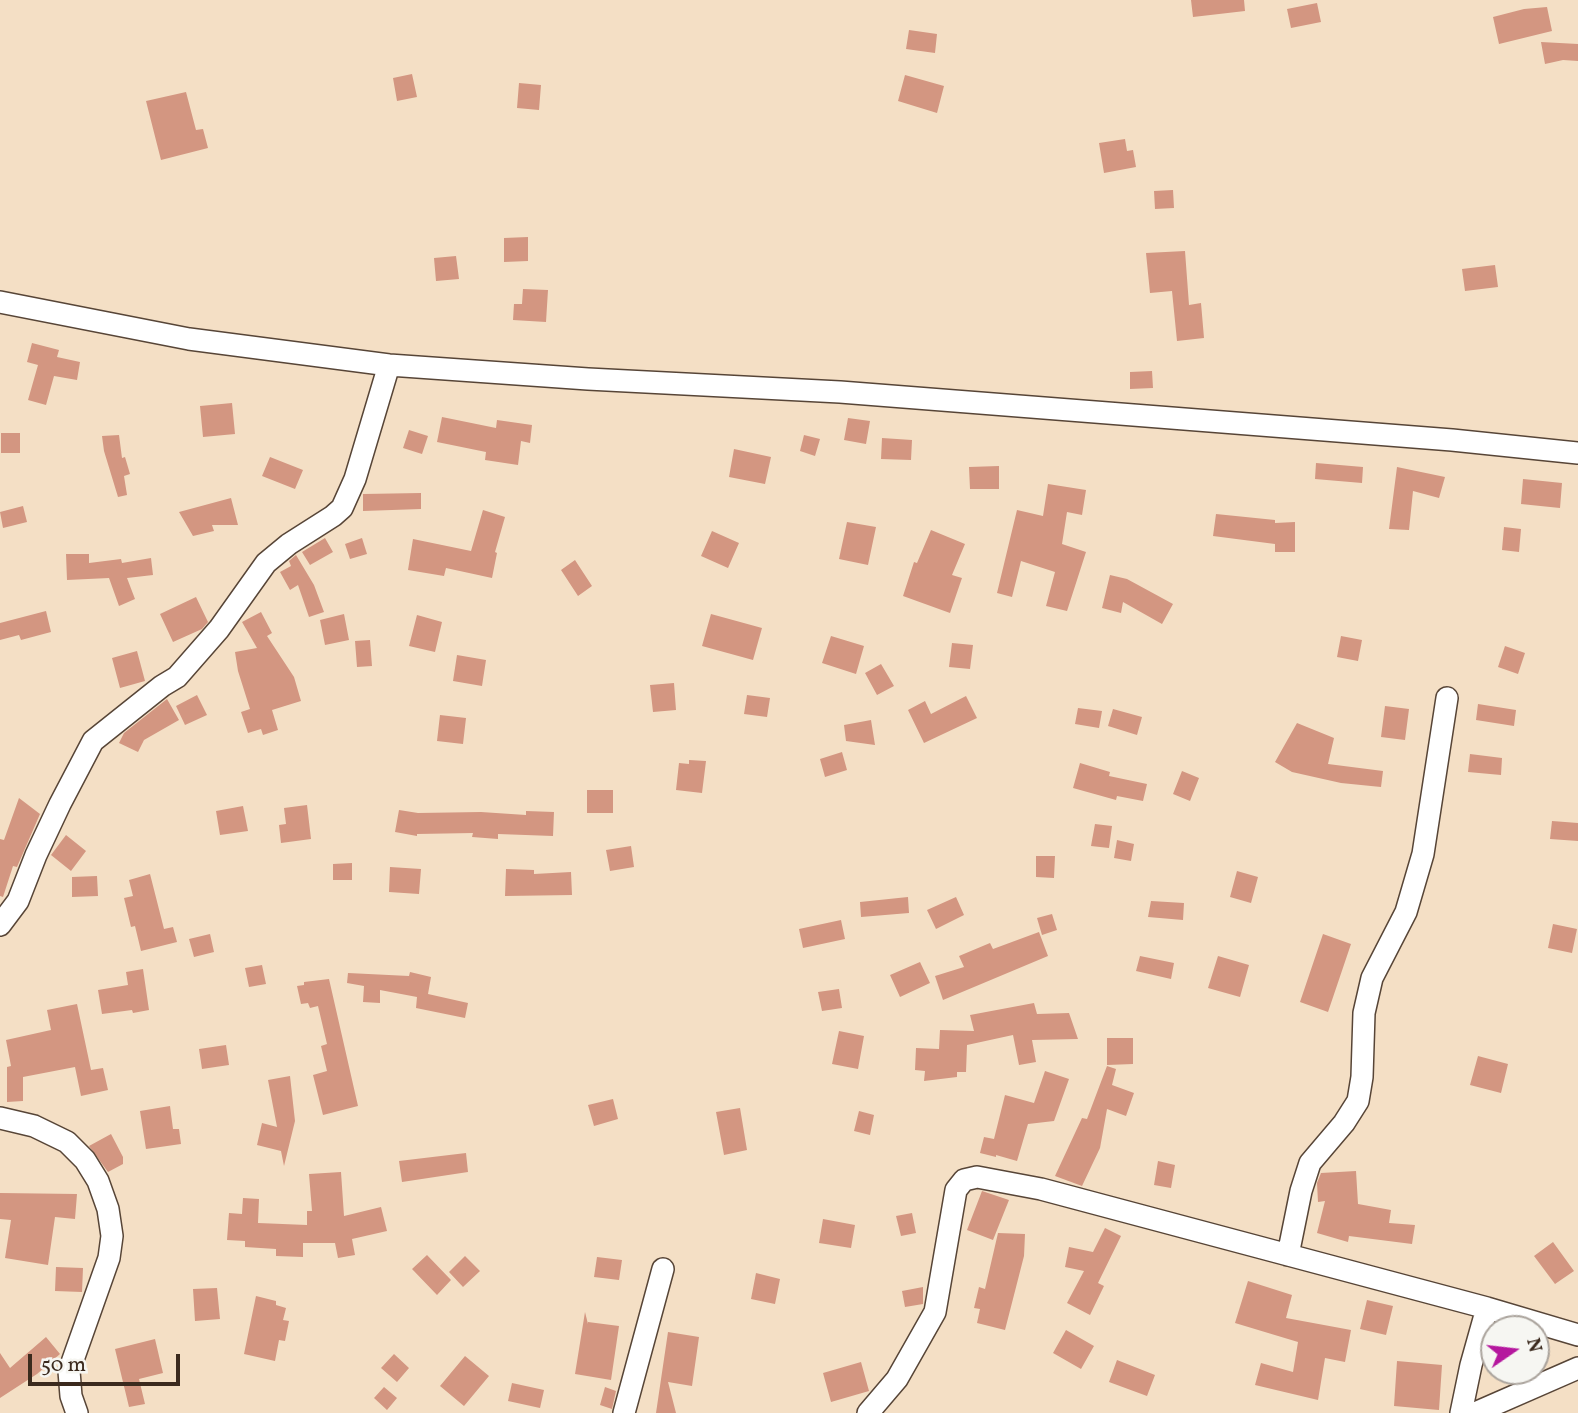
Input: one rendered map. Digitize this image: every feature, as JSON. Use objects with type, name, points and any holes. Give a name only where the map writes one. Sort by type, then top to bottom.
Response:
[{"type":"street","points":[[0,302],[189,339],[389,365],[840,393],[1452,440],[1578,453]]},
{"type":"street","points":[[0,925],[18,901],[60,804],[93,741],[177,677],[219,629],[266,563],[342,508],[355,479],[389,365]]},
{"type":"street","points":[[1288,1255],[1301,1191],[1310,1163],[1344,1124],[1358,1101],[1362,1077],[1364,1013],[1372,978],[1406,912],[1423,854],[1447,698]]},
{"type":"street","points":[[0,1118],[34,1126],[67,1142],[85,1160],[98,1181],[108,1209],[112,1236],[109,1258],[69,1371],[71,1396],[77,1413]]},
{"type":"street","points":[[868,1413],[897,1379],[936,1312],[956,1190],[964,1180],[977,1177],[1017,1183],[1487,1308],[1578,1335]]},
{"type":"street","points":[[624,1413],[663,1269]]},
{"type":"street","points":[[1461,1413],[1487,1308]]},
{"type":"street","points":[[1475,1413],[1578,1368]]},
{"type":"building","points":[[1191,0],[1244,0],[1245,11],[1193,17]]},
{"type":"building","points":[[1317,3],[1321,22],[1291,28],[1287,9]]},
{"type":"building","points":[[1547,7],[1552,31],[1499,44],[1493,17],[1524,9]]},
{"type":"building","points":[[909,30],[937,34],[935,53],[906,49]]},
{"type":"building","points":[[1541,42],[1578,44],[1578,61],[1563,60],[1545,64]]},
{"type":"building","points":[[412,74],[417,97],[397,101],[393,78]]},
{"type":"building","points":[[905,75],[944,86],[937,113],[898,101]]},
{"type":"building","points":[[519,83],[541,85],[539,110],[517,108]]},
{"type":"building","points":[[186,92],[196,130],[203,129],[208,148],[161,160],[146,101]]},
{"type":"building","points":[[1125,139],[1127,151],[1133,150],[1136,167],[1104,173],[1099,143]]},
{"type":"building","points":[[1173,190],[1174,208],[1155,209],[1154,191]]},
{"type":"building","points":[[528,237],[528,261],[504,262],[504,238]]},
{"type":"building","points":[[1185,251],[1189,305],[1201,303],[1204,338],[1177,341],[1172,291],[1150,293],[1146,253]]},
{"type":"building","points":[[456,256],[459,279],[436,281],[434,258]]},
{"type":"building","points":[[1495,265],[1498,287],[1465,291],[1462,269]]},
{"type":"building","points":[[523,289],[548,290],[546,322],[513,320],[514,304],[522,304]]},
{"type":"building","points":[[32,343],[59,350],[57,357],[80,362],[77,380],[54,376],[46,405],[28,400],[38,365],[27,362]]},
{"type":"building","points":[[1152,371],[1153,388],[1130,389],[1130,372]]},
{"type":"building","points":[[232,403],[235,434],[203,437],[200,406]]},
{"type":"building","points":[[442,417],[496,428],[497,420],[532,425],[530,443],[521,441],[518,465],[485,460],[486,452],[437,442]]},
{"type":"building","points":[[848,418],[870,421],[866,444],[844,440]]},
{"type":"building","points":[[409,430],[428,436],[422,454],[403,448]]},
{"type":"building","points":[[1,433],[20,433],[20,453],[1,453]]},
{"type":"building","points":[[119,435],[122,458],[125,457],[130,474],[124,476],[127,495],[118,497],[102,436]]},
{"type":"building","points":[[804,435],[820,439],[815,456],[800,451]]},
{"type":"building","points":[[882,438],[912,440],[911,460],[881,459]]},
{"type":"building","points":[[734,449],[771,457],[765,484],[729,477]]},
{"type":"building","points":[[270,457],[303,470],[295,489],[262,476]]},
{"type":"building","points":[[1316,463],[1363,467],[1362,483],[1315,479]]},
{"type":"building","points":[[999,466],[999,489],[970,489],[969,467]]},
{"type":"building","points":[[1397,467],[1445,477],[1439,498],[1413,491],[1409,530],[1389,529]]},
{"type":"building","points":[[1523,479],[1562,483],[1560,508],[1521,504]]},
{"type":"building","points":[[1048,484],[1086,490],[1082,515],[1067,512],[1062,544],[1086,552],[1067,611],[1046,606],[1055,572],[1021,561],[1012,597],[997,593],[1017,510],[1043,516]]},
{"type":"building","points":[[421,493],[421,509],[363,511],[363,494]]},
{"type":"building","points":[[231,498],[238,525],[212,525],[214,531],[193,536],[179,512]]},
{"type":"building","points":[[23,506],[27,522],[3,528],[0,512]]},
{"type":"building","points":[[483,510],[505,517],[495,552],[497,553],[492,578],[446,568],[444,576],[408,570],[413,539],[471,551]]},
{"type":"building","points":[[1216,514],[1275,520],[1275,523],[1295,522],[1295,552],[1275,552],[1275,544],[1213,536]]},
{"type":"building","points":[[847,522],[876,527],[868,565],[839,559]]},
{"type":"building","points":[[1504,527],[1521,529],[1519,552],[1502,550]]},
{"type":"building","points":[[931,530],[965,544],[952,575],[962,578],[950,613],[903,596],[914,562],[917,563]]},
{"type":"building","points":[[712,531],[739,543],[728,568],[701,556]]},
{"type":"building","points":[[325,538],[333,552],[310,565],[302,552]]},
{"type":"building","points":[[362,538],[367,554],[350,559],[345,544]]},
{"type":"building","points":[[66,554],[89,554],[89,563],[121,559],[122,563],[151,558],[153,575],[127,578],[135,599],[119,606],[109,578],[67,580]]},
{"type":"building","points":[[296,555],[314,585],[324,612],[309,617],[298,585],[290,590],[280,572],[291,566],[289,561]]},
{"type":"building","points":[[575,560],[592,586],[578,596],[561,570]]},
{"type":"building","points":[[1110,575],[1127,579],[1173,604],[1162,624],[1123,602],[1121,613],[1102,608]]},
{"type":"building","points":[[196,597],[208,622],[202,629],[173,642],[160,614]]},
{"type":"building","points":[[46,611],[51,632],[21,640],[19,635],[0,640],[0,623]]},
{"type":"building","points":[[261,612],[272,633],[267,636],[294,677],[301,701],[272,710],[278,730],[263,735],[261,729],[248,733],[241,712],[250,709],[235,652],[257,648],[242,622]]},
{"type":"building","points":[[344,614],[349,640],[325,645],[320,620]]},
{"type":"building","points":[[711,614],[762,628],[753,660],[702,646]]},
{"type":"building","points":[[417,615],[442,622],[435,652],[409,646]]},
{"type":"building","points":[[831,636],[864,646],[856,674],[822,663]]},
{"type":"building","points":[[1341,636],[1362,640],[1358,661],[1337,657]]},
{"type":"building","points":[[370,640],[372,666],[357,667],[355,641]]},
{"type":"building","points":[[952,643],[973,645],[970,669],[949,667]]},
{"type":"building","points":[[1505,646],[1525,653],[1518,674],[1498,667]]},
{"type":"building","points":[[137,651],[145,681],[120,688],[112,658]]},
{"type":"building","points":[[457,655],[486,660],[482,686],[453,681]]},
{"type":"building","points":[[881,664],[894,686],[877,695],[865,673]]},
{"type":"building","points":[[674,683],[676,710],[653,712],[650,685]]},
{"type":"building","points":[[197,695],[207,715],[185,725],[176,706]]},
{"type":"building","points":[[747,695],[770,698],[767,717],[744,714]]},
{"type":"building","points":[[966,696],[977,718],[924,743],[908,710],[925,701],[931,714]]},
{"type":"building","points":[[167,699],[179,720],[144,740],[138,752],[119,743],[124,733]]},
{"type":"building","points":[[1478,704],[1516,710],[1514,726],[1476,720]]},
{"type":"building","points":[[1385,706],[1409,709],[1405,740],[1381,737]]},
{"type":"building","points":[[1078,708],[1102,711],[1099,728],[1075,724]]},
{"type":"building","points":[[1113,709],[1142,717],[1137,735],[1108,726]]},
{"type":"building","points":[[440,715],[466,718],[463,744],[437,741]]},
{"type":"building","points":[[871,720],[875,745],[846,741],[844,725]]},
{"type":"building","points":[[1297,723],[1334,738],[1328,764],[1383,771],[1381,787],[1341,783],[1292,772],[1275,762]]},
{"type":"building","points":[[842,752],[847,770],[825,777],[820,759]]},
{"type":"building","points":[[1470,754],[1502,758],[1501,775],[1468,772]]},
{"type":"building","points":[[689,760],[706,761],[702,793],[676,790],[679,763],[689,764]]},
{"type":"building","points":[[1080,763],[1110,772],[1109,776],[1147,784],[1143,801],[1117,796],[1116,800],[1073,788]]},
{"type":"building","points":[[1182,771],[1199,778],[1190,801],[1173,794]]},
{"type":"building","points":[[587,790],[613,790],[613,813],[587,813]]},
{"type":"building","points":[[19,798],[40,814],[17,867],[13,866],[3,897],[0,896],[0,839],[4,840]]},
{"type":"building","points":[[307,805],[311,839],[281,843],[279,825],[286,824],[284,808]]},
{"type":"building","points":[[243,806],[248,831],[220,835],[216,811]]},
{"type":"building","points":[[399,810],[418,813],[481,812],[526,815],[526,811],[554,812],[553,836],[498,834],[498,839],[472,837],[473,833],[417,836],[395,832]]},
{"type":"building","points":[[1552,821],[1578,823],[1578,841],[1550,839]]},
{"type":"building","points":[[1095,824],[1112,826],[1109,848],[1091,846]]},
{"type":"building","points":[[66,835],[86,851],[71,871],[51,855]]},
{"type":"building","points":[[1117,840],[1134,844],[1131,861],[1114,858]]},
{"type":"building","points":[[631,846],[634,867],[610,871],[606,850]]},
{"type":"building","points":[[1036,856],[1055,856],[1054,878],[1036,877]]},
{"type":"building","points":[[352,863],[352,880],[333,880],[333,864]]},
{"type":"building","points":[[390,867],[421,869],[419,894],[389,892]]},
{"type":"building","points":[[506,869],[534,870],[534,874],[571,872],[572,895],[505,896]]},
{"type":"building","points":[[1237,871],[1258,877],[1251,903],[1230,897]]},
{"type":"building","points":[[150,874],[164,929],[173,927],[177,942],[141,951],[135,926],[131,927],[124,898],[133,896],[129,880]]},
{"type":"building","points":[[97,876],[98,896],[72,897],[72,877]]},
{"type":"building","points":[[908,897],[909,913],[861,917],[860,902]]},
{"type":"building","points":[[956,897],[964,915],[936,929],[927,910]]},
{"type":"building","points":[[1151,901],[1184,903],[1183,920],[1148,917]]},
{"type":"building","points":[[1052,914],[1057,930],[1042,935],[1037,918]]},
{"type":"building","points":[[841,920],[845,939],[803,948],[799,929]]},
{"type":"building","points":[[1553,924],[1577,929],[1572,953],[1548,948]]},
{"type":"building","points":[[1039,932],[1048,956],[943,1000],[935,976],[964,967],[959,956],[990,943],[993,949]]},
{"type":"building","points":[[210,934],[214,952],[194,957],[189,939]]},
{"type":"building","points":[[1323,934],[1351,944],[1328,1012],[1300,1002]]},
{"type":"building","points":[[1140,956],[1174,963],[1171,979],[1136,971]]},
{"type":"building","points":[[1218,956],[1249,965],[1240,997],[1208,988]]},
{"type":"building","points":[[920,962],[930,983],[900,997],[890,975]]},
{"type":"building","points":[[262,965],[266,984],[249,987],[245,968]]},
{"type":"building","points":[[143,969],[149,1010],[102,1014],[98,990],[128,985],[126,972]]},
{"type":"building","points":[[410,972],[431,977],[428,994],[468,1003],[465,1018],[416,1008],[417,997],[380,990],[380,1003],[363,1002],[364,986],[347,983],[348,973],[409,976]]},
{"type":"building","points":[[329,979],[358,1106],[323,1115],[313,1075],[327,1071],[321,1046],[327,1044],[318,1006],[310,1008],[308,1003],[301,1004],[297,986],[304,985],[304,982]]},
{"type":"building","points":[[839,989],[842,1008],[822,1011],[818,992]]},
{"type":"building","points":[[1034,1003],[1037,1014],[1069,1013],[1078,1039],[1032,1040],[1036,1062],[1019,1065],[1013,1035],[967,1045],[966,1072],[957,1072],[957,1077],[924,1081],[925,1071],[915,1070],[916,1048],[939,1049],[940,1030],[974,1031],[970,1015]]},
{"type":"building","points":[[77,1004],[91,1070],[103,1068],[108,1090],[81,1096],[75,1067],[23,1077],[23,1101],[7,1102],[7,1067],[11,1066],[6,1040],[51,1030],[47,1010]]},
{"type":"building","points":[[839,1031],[864,1036],[858,1069],[832,1064]]},
{"type":"building","points":[[1107,1038],[1133,1038],[1133,1064],[1107,1065]]},
{"type":"building","points":[[226,1045],[229,1065],[202,1069],[199,1049]]},
{"type":"building","points":[[1478,1056],[1508,1064],[1501,1093],[1470,1085]]},
{"type":"building","points":[[1107,1066],[1116,1069],[1112,1085],[1134,1093],[1126,1116],[1107,1109],[1100,1148],[1082,1186],[1055,1176],[1082,1118],[1087,1119]]},
{"type":"building","points":[[1045,1071],[1069,1079],[1054,1121],[1028,1124],[1017,1161],[980,1153],[984,1137],[994,1139],[1005,1095],[1034,1103]]},
{"type":"building","points":[[290,1076],[295,1121],[284,1166],[281,1151],[257,1145],[262,1123],[277,1127],[268,1080]]},
{"type":"building","points":[[613,1099],[618,1119],[594,1126],[588,1105]]},
{"type":"building","points":[[170,1106],[173,1129],[179,1129],[181,1144],[146,1149],[140,1111]]},
{"type":"building","points":[[740,1108],[747,1150],[724,1155],[716,1112]]},
{"type":"building","points":[[859,1111],[874,1115],[870,1135],[854,1131]]},
{"type":"building","points":[[111,1134],[123,1157],[123,1164],[108,1172],[89,1146]]},
{"type":"building","points":[[466,1153],[468,1172],[402,1182],[399,1161]]},
{"type":"building","points":[[1158,1161],[1175,1165],[1171,1188],[1154,1185]]},
{"type":"building","points":[[1356,1171],[1358,1204],[1391,1210],[1389,1223],[1415,1225],[1412,1244],[1349,1236],[1348,1242],[1317,1233],[1325,1201],[1318,1202],[1317,1183],[1321,1173]]},
{"type":"building","points":[[341,1172],[344,1216],[381,1207],[387,1231],[352,1239],[355,1255],[338,1258],[335,1243],[303,1243],[303,1257],[276,1256],[276,1249],[245,1247],[245,1241],[227,1240],[229,1213],[242,1214],[243,1198],[259,1199],[258,1223],[307,1225],[307,1211],[312,1211],[309,1174]]},
{"type":"building","points":[[982,1191],[1009,1200],[993,1240],[967,1230]]},
{"type":"building","points":[[0,1193],[77,1194],[75,1219],[55,1217],[48,1265],[5,1258],[11,1220],[0,1219]]},
{"type":"building","points":[[912,1213],[916,1233],[901,1236],[896,1216]]},
{"type":"building","points":[[823,1219],[855,1225],[851,1248],[819,1243]]},
{"type":"building","points":[[1105,1228],[1121,1236],[1098,1283],[1104,1286],[1090,1315],[1067,1303],[1084,1271],[1065,1267],[1069,1247],[1093,1252]]},
{"type":"building","points":[[998,1233],[1025,1234],[1024,1256],[1005,1330],[977,1323],[980,1309],[974,1308],[979,1287],[985,1289]]},
{"type":"building","points":[[1553,1242],[1574,1271],[1555,1284],[1534,1256]]},
{"type":"building","points":[[427,1255],[451,1280],[437,1295],[412,1269]]},
{"type":"building","points":[[465,1256],[480,1271],[463,1287],[449,1272]]},
{"type":"building","points":[[597,1257],[622,1260],[619,1280],[594,1277]]},
{"type":"building","points":[[56,1267],[83,1268],[82,1292],[55,1291]]},
{"type":"building","points":[[756,1273],[780,1279],[775,1304],[751,1299]]},
{"type":"building","points":[[1248,1281],[1292,1295],[1286,1318],[1351,1330],[1345,1362],[1325,1358],[1318,1400],[1255,1385],[1261,1363],[1293,1372],[1298,1342],[1235,1323]]},
{"type":"building","points":[[923,1287],[923,1304],[905,1307],[902,1291]]},
{"type":"building","points":[[217,1288],[220,1319],[195,1321],[193,1289]]},
{"type":"building","points":[[256,1296],[276,1301],[276,1305],[286,1308],[283,1320],[289,1321],[285,1341],[279,1340],[275,1361],[244,1354]]},
{"type":"building","points":[[1367,1300],[1393,1306],[1386,1335],[1360,1329]]},
{"type":"building","points":[[585,1312],[588,1324],[619,1326],[611,1380],[575,1374]]},
{"type":"building","points":[[1066,1330],[1094,1346],[1081,1369],[1053,1353]]},
{"type":"building","points":[[668,1332],[699,1337],[692,1386],[668,1382],[676,1413],[656,1413]]},
{"type":"building","points":[[46,1337],[60,1354],[37,1374],[0,1398],[0,1353],[10,1368]]},
{"type":"building","points":[[155,1339],[163,1373],[139,1379],[145,1404],[129,1407],[115,1349]]},
{"type":"building","points":[[394,1354],[409,1368],[397,1382],[381,1368]]},
{"type":"building","points":[[465,1356],[489,1376],[464,1406],[440,1386]]},
{"type":"building","points":[[1117,1360],[1155,1375],[1147,1396],[1109,1382]]},
{"type":"building","points":[[1397,1361],[1442,1365],[1439,1410],[1394,1406]]},
{"type":"building","points":[[861,1362],[869,1391],[831,1402],[823,1373]]},
{"type":"building","points":[[512,1383],[544,1390],[540,1408],[508,1401]]},
{"type":"building","points":[[384,1387],[397,1398],[387,1410],[374,1398]]},
{"type":"building","points":[[605,1387],[616,1391],[612,1409],[600,1405]]}]
